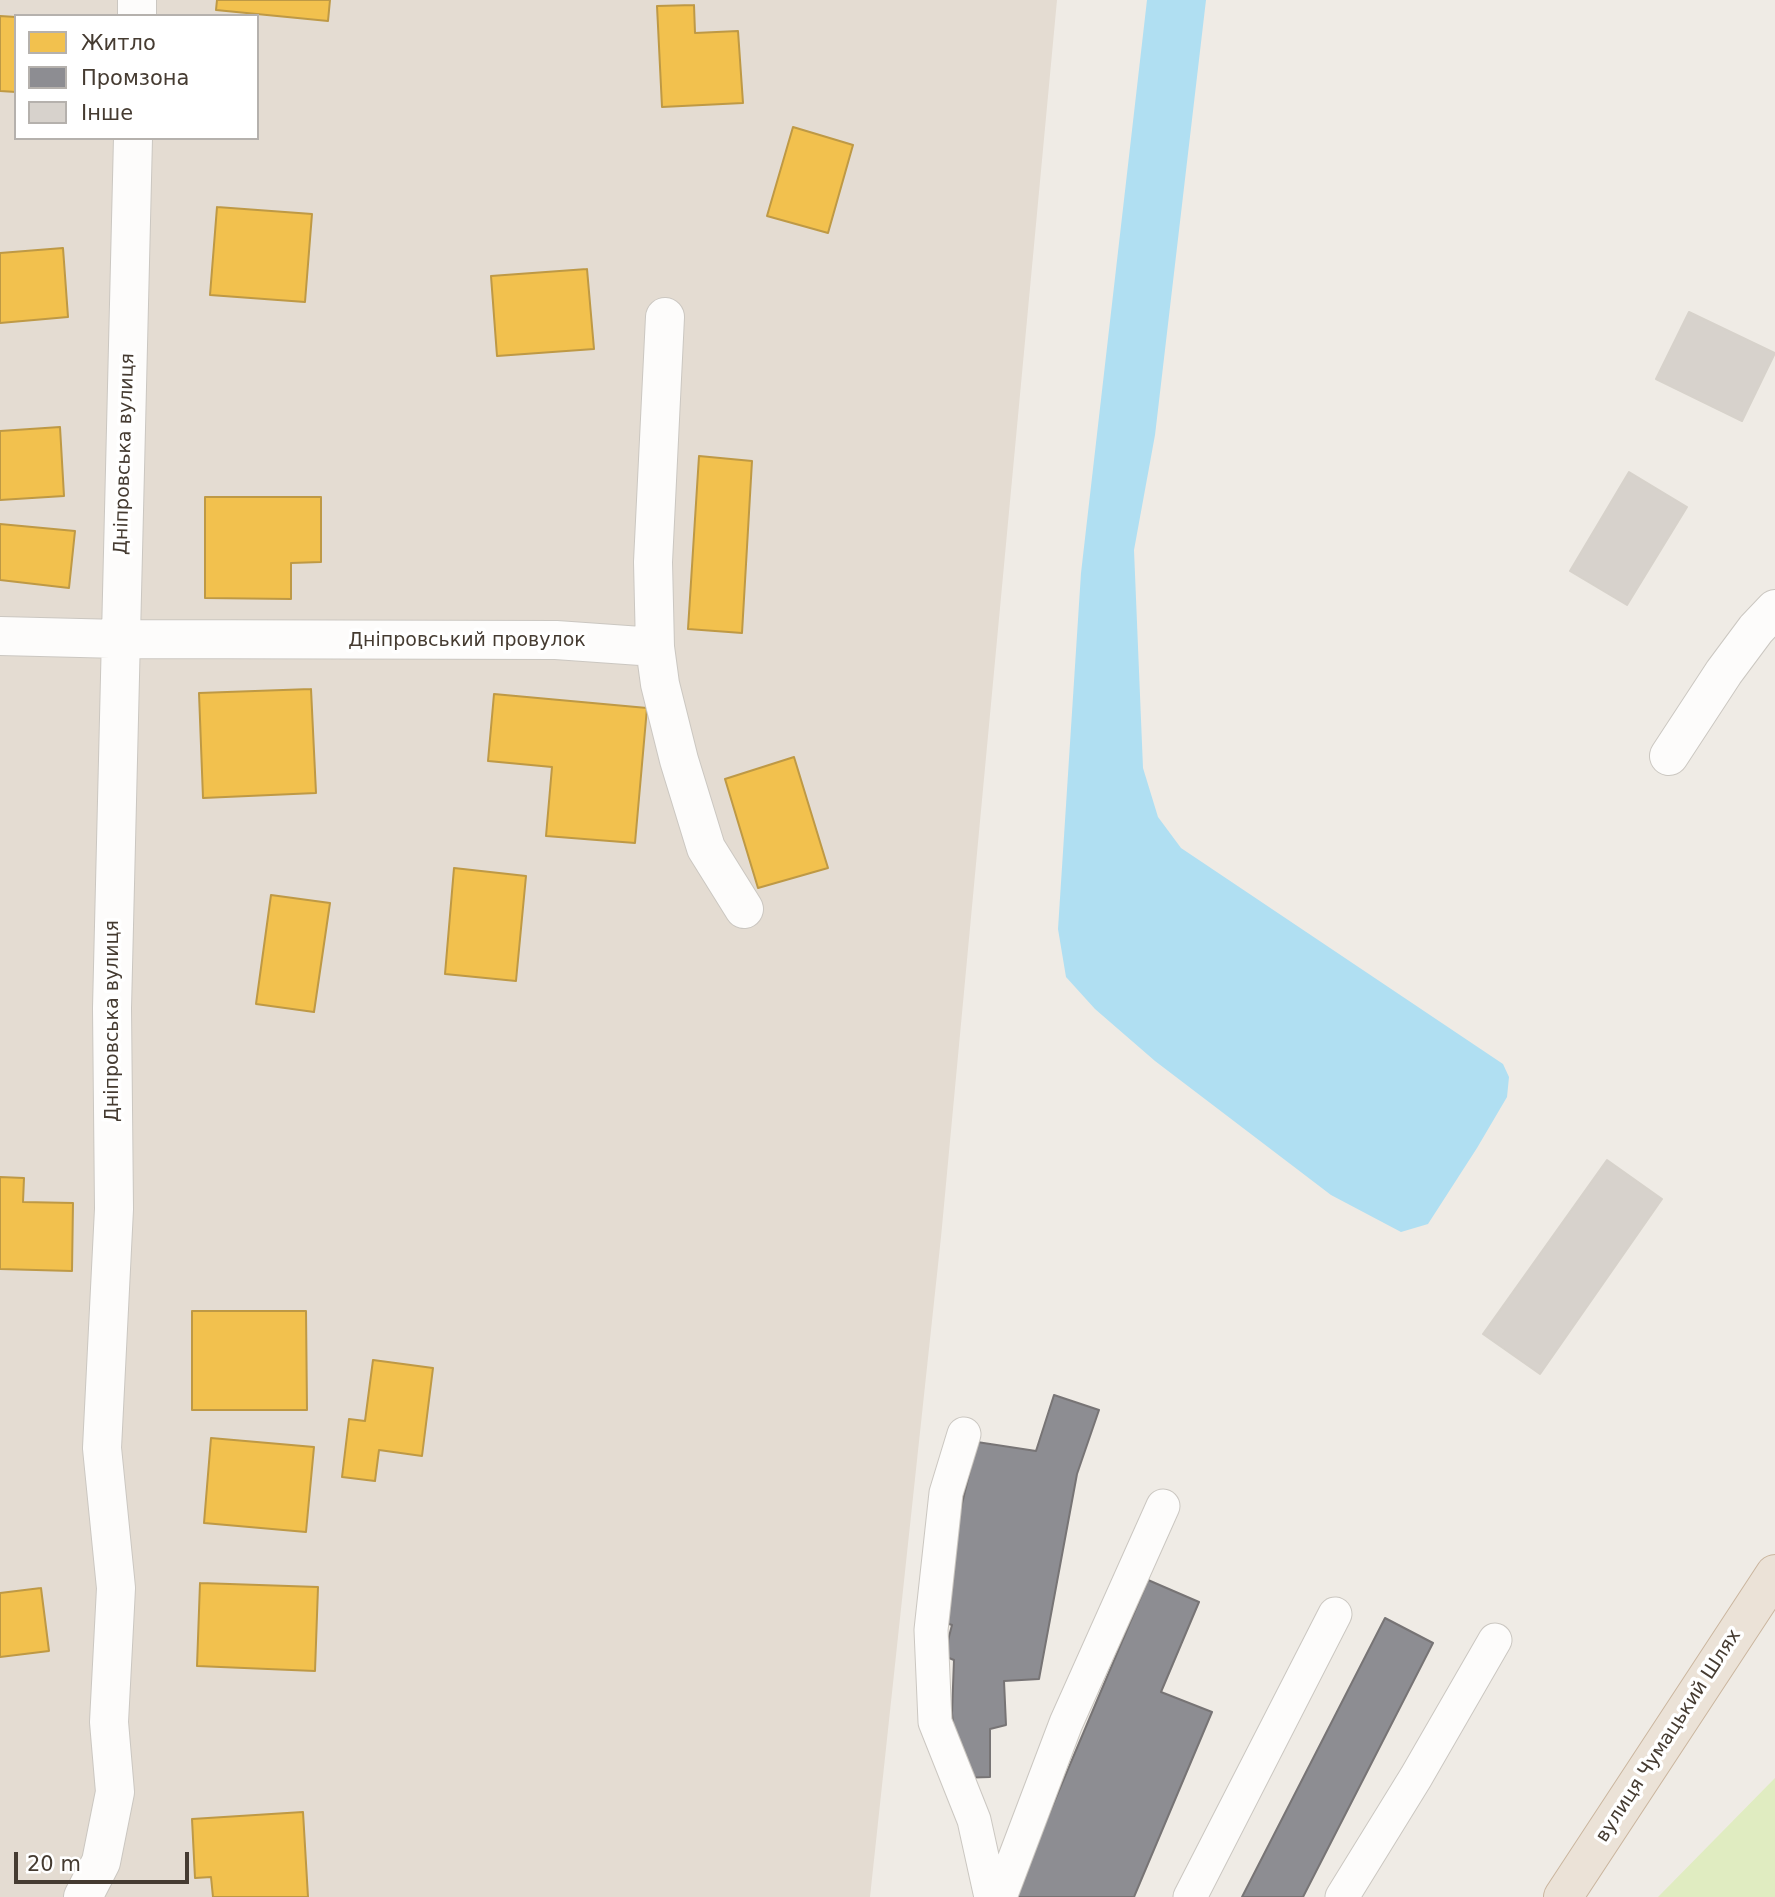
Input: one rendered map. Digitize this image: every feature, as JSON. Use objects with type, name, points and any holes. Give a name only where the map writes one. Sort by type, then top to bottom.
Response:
[{"type":"highway","name":"вулиця Чумацький Шлях","points":[[1563,1897],[1775,1574]]},
{"type":"street","name":"Дніпровська вулиця","points":[[83,1897],[101,1862],[115,1792],[110,1722],[116,1588],[102,1448],[114,1209],[112,1008],[133,140]]},
{"type":"street","points":[[665,317],[653,562],[655,647],[660,684],[678,760],[706,848],[744,909]]},
{"type":"street","points":[[1670,757],[1724,672],[1756,629],[1775,609]]},
{"type":"street","name":"Дніпровський провулок","points":[[0,636],[120,639],[556,640],[655,647]]},
{"type":"lane","points":[[964,1434],[946,1493],[931,1630],[935,1722],[974,1820],[991,1897]]},
{"type":"lane","points":[[1000,1897],[1066,1723],[1163,1506]]},
{"type":"lane","points":[[1190,1897],[1335,1614]]},
{"type":"lane","points":[[1342,1897],[1416,1777],[1495,1640]]},
{"type":"shaded area","points":[[0,0],[1057,0],[941,1237],[870,1897],[0,1897]]},
{"type":"green space","points":[[1775,1778],[1775,1897],[1658,1897]]},
{"type":"water","points":[[1147,0],[1206,0],[1155,435],[1134,550],[1143,768],[1158,817],[1181,848],[1503,1064],[1509,1077],[1507,1097],[1477,1148],[1428,1224],[1401,1232],[1331,1195],[1155,1061],[1095,1009],[1066,977],[1058,929],[1081,573]]},
{"type":"building: Житло","points":[[217,0],[330,0],[328,21],[216,10]]},
{"type":"building: Житло","points":[[694,5],[695,33],[738,31],[743,103],[662,107],[657,6]]},
{"type":"building: Житло","points":[[0,16],[14,17],[14,92],[0,91]]},
{"type":"building: Житло","points":[[793,127],[853,145],[828,233],[767,216]]},
{"type":"building: Житло","points":[[217,207],[312,214],[305,302],[210,295]]},
{"type":"building: Житло","points":[[63,248],[68,317],[0,323],[0,253]]},
{"type":"building: Житло","points":[[587,269],[594,349],[497,356],[491,276]]},
{"type":"building: Житло","points":[[60,427],[64,496],[0,500],[0,431]]},
{"type":"building: Житло","points":[[699,456],[752,461],[742,633],[688,629]]},
{"type":"building: Житло","points":[[205,497],[321,497],[321,562],[291,563],[291,599],[205,598]]},
{"type":"building: Житло","points":[[0,524],[75,531],[69,588],[0,580]]},
{"type":"building: Житло","points":[[311,689],[316,793],[203,798],[199,693]]},
{"type":"building: Житло","points":[[494,694],[647,708],[635,843],[546,836],[552,767],[488,761]]},
{"type":"building: Житло","points":[[794,757],[828,868],[758,888],[725,779]]},
{"type":"building: Житло","points":[[454,868],[526,876],[516,981],[445,974]]},
{"type":"building: Житло","points":[[271,895],[330,903],[314,1012],[256,1004]]},
{"type":"building: Житло","points":[[0,1177],[24,1178],[23,1202],[73,1203],[72,1271],[0,1269]]},
{"type":"building: Житло","points":[[192,1311],[306,1311],[307,1410],[192,1410]]},
{"type":"building: Житло","points":[[373,1360],[433,1368],[422,1456],[379,1450],[375,1481],[342,1477],[349,1419],[365,1421]]},
{"type":"building: Житло","points":[[211,1438],[314,1447],[306,1532],[204,1523]]},
{"type":"building: Житло","points":[[200,1583],[318,1587],[315,1671],[197,1666]]},
{"type":"building: Житло","points":[[41,1588],[49,1651],[0,1657],[0,1593]]},
{"type":"building: Житло","points":[[303,1812],[308,1897],[213,1897],[211,1877],[195,1878],[192,1819]]},
{"type":"building: Промзона","points":[[1054,1395],[1099,1410],[1077,1474],[1039,1679],[1004,1681],[1006,1725],[990,1729],[990,1777],[958,1778],[952,1713],[954,1660],[944,1656],[952,1625],[934,1619],[977,1442],[1036,1451]]},
{"type":"building: Промзона","points":[[1148,1580],[1199,1602],[1161,1692],[1212,1712],[1134,1897],[1014,1897]]},
{"type":"building: Промзона","points":[[1385,1618],[1433,1643],[1303,1897],[1242,1897]]},
{"type":"building: Інше","points":[[1689,312],[1775,353],[1742,421],[1656,379]]},
{"type":"building: Інше","points":[[1629,472],[1687,507],[1627,605],[1570,571]]},
{"type":"building: Інше","points":[[1607,1160],[1662,1199],[1540,1374],[1483,1334]]}]
